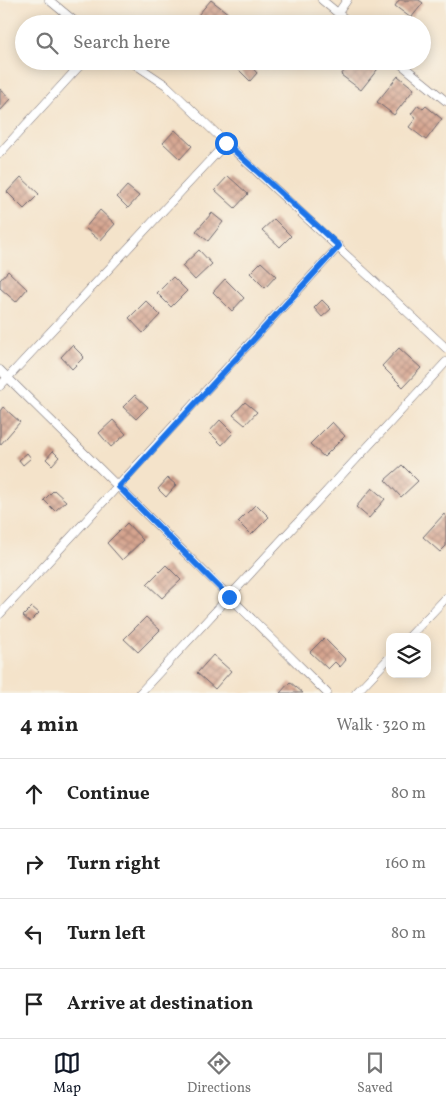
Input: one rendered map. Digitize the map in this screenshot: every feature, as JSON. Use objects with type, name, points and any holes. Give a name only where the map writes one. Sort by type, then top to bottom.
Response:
[{"type":"lane","points":[[49,0],[67,15]]},
{"type":"lane","points":[[322,0],[340,15]]},
{"type":"lane","points":[[338,13],[347,0]]},
{"type":"lane","points":[[0,153],[76,70]]},
{"type":"lane","points":[[144,70],[166,85],[446,348]]},
{"type":"lane","points":[[408,70],[446,101]]},
{"type":"lane","points":[[0,386],[226,143]]},
{"type":"lane","points":[[0,614],[339,246]]},
{"type":"lane","points":[[140,693],[446,362]]},
{"type":"lane","points":[[0,370],[327,693]]},
{"type":"lane","points":[[413,633],[446,598]]},
{"type":"lane","points":[[356,693],[386,661]]},
{"type":"building","points":[[211,0],[229,14],[228,15],[198,15]]},
{"type":"building","points":[[399,0],[419,0],[423,3],[413,15],[407,15],[395,6]]},
{"type":"building","points":[[239,70],[254,70],[257,73],[250,81]]},
{"type":"building","points":[[345,70],[377,70],[361,90],[341,75]]},
{"type":"building","points":[[398,76],[414,89],[394,115],[377,102]]},
{"type":"building","points":[[0,89],[11,99],[0,111]]},
{"type":"building","points":[[418,105],[423,109],[426,106],[442,119],[426,140],[409,127],[416,118],[411,114]]},
{"type":"building","points":[[175,130],[192,146],[180,159],[163,143]]},
{"type":"building","points":[[228,176],[248,194],[235,208],[215,190]]},
{"type":"building","points":[[21,177],[39,194],[24,209],[7,192]]},
{"type":"building","points":[[127,186],[139,196],[128,208],[117,197]]},
{"type":"building","points":[[100,210],[115,224],[100,241],[85,228]]},
{"type":"building","points":[[212,213],[223,222],[208,241],[196,231]]},
{"type":"building","points":[[274,219],[291,236],[280,247],[262,230]]},
{"type":"building","points":[[199,250],[212,264],[195,280],[182,266]]},
{"type":"building","points":[[261,262],[276,276],[265,288],[250,273]]},
{"type":"building","points":[[8,271],[27,289],[16,302],[0,288],[0,280]]},
{"type":"building","points":[[173,277],[187,291],[171,307],[157,293]]},
{"type":"building","points":[[225,279],[244,298],[232,311],[213,292]]},
{"type":"building","points":[[322,300],[331,309],[322,317],[314,308]]},
{"type":"building","points":[[146,301],[160,315],[143,333],[129,318]]},
{"type":"building","points":[[72,345],[84,357],[72,369],[61,357]]},
{"type":"building","points":[[399,348],[421,368],[403,387],[382,366]]},
{"type":"building","points":[[135,395],[148,407],[136,419],[123,407]]},
{"type":"building","points":[[245,402],[257,412],[245,425],[233,415]]},
{"type":"building","points":[[3,407],[20,422],[0,445],[0,411]]},
{"type":"building","points":[[113,420],[126,434],[111,447],[99,433]]},
{"type":"building","points":[[220,420],[233,433],[222,445],[209,432]]},
{"type":"building","points":[[332,422],[345,436],[324,457],[310,444]]},
{"type":"building","points":[[53,451],[59,457],[52,465],[46,459]]},
{"type":"building","points":[[27,453],[31,458],[23,465],[19,460]]},
{"type":"building","points":[[402,465],[418,481],[401,497],[385,480]]},
{"type":"building","points":[[168,478],[176,485],[166,497],[158,489]]},
{"type":"building","points":[[372,488],[385,499],[369,518],[356,507]]},
{"type":"building","points":[[54,490],[66,501],[55,511],[44,500]]},
{"type":"building","points":[[256,504],[269,517],[251,535],[238,522]]},
{"type":"building","points":[[444,514],[446,517],[446,546],[440,552],[423,537]]},
{"type":"building","points":[[127,523],[143,540],[122,560],[107,543]]},
{"type":"building","points":[[166,565],[181,580],[162,598],[147,584]]},
{"type":"building","points":[[32,607],[39,613],[30,622],[23,616]]},
{"type":"building","points":[[146,617],[160,630],[138,652],[124,639]]},
{"type":"building","points":[[324,638],[346,660],[340,667],[335,662],[328,669],[310,652]]},
{"type":"building","points":[[213,655],[231,671],[215,689],[197,673]]},
{"type":"building","points":[[290,682],[303,693],[280,693]]},
{"type":"route","points":[[226,143],[339,246],[119,487],[229,597]]}]
